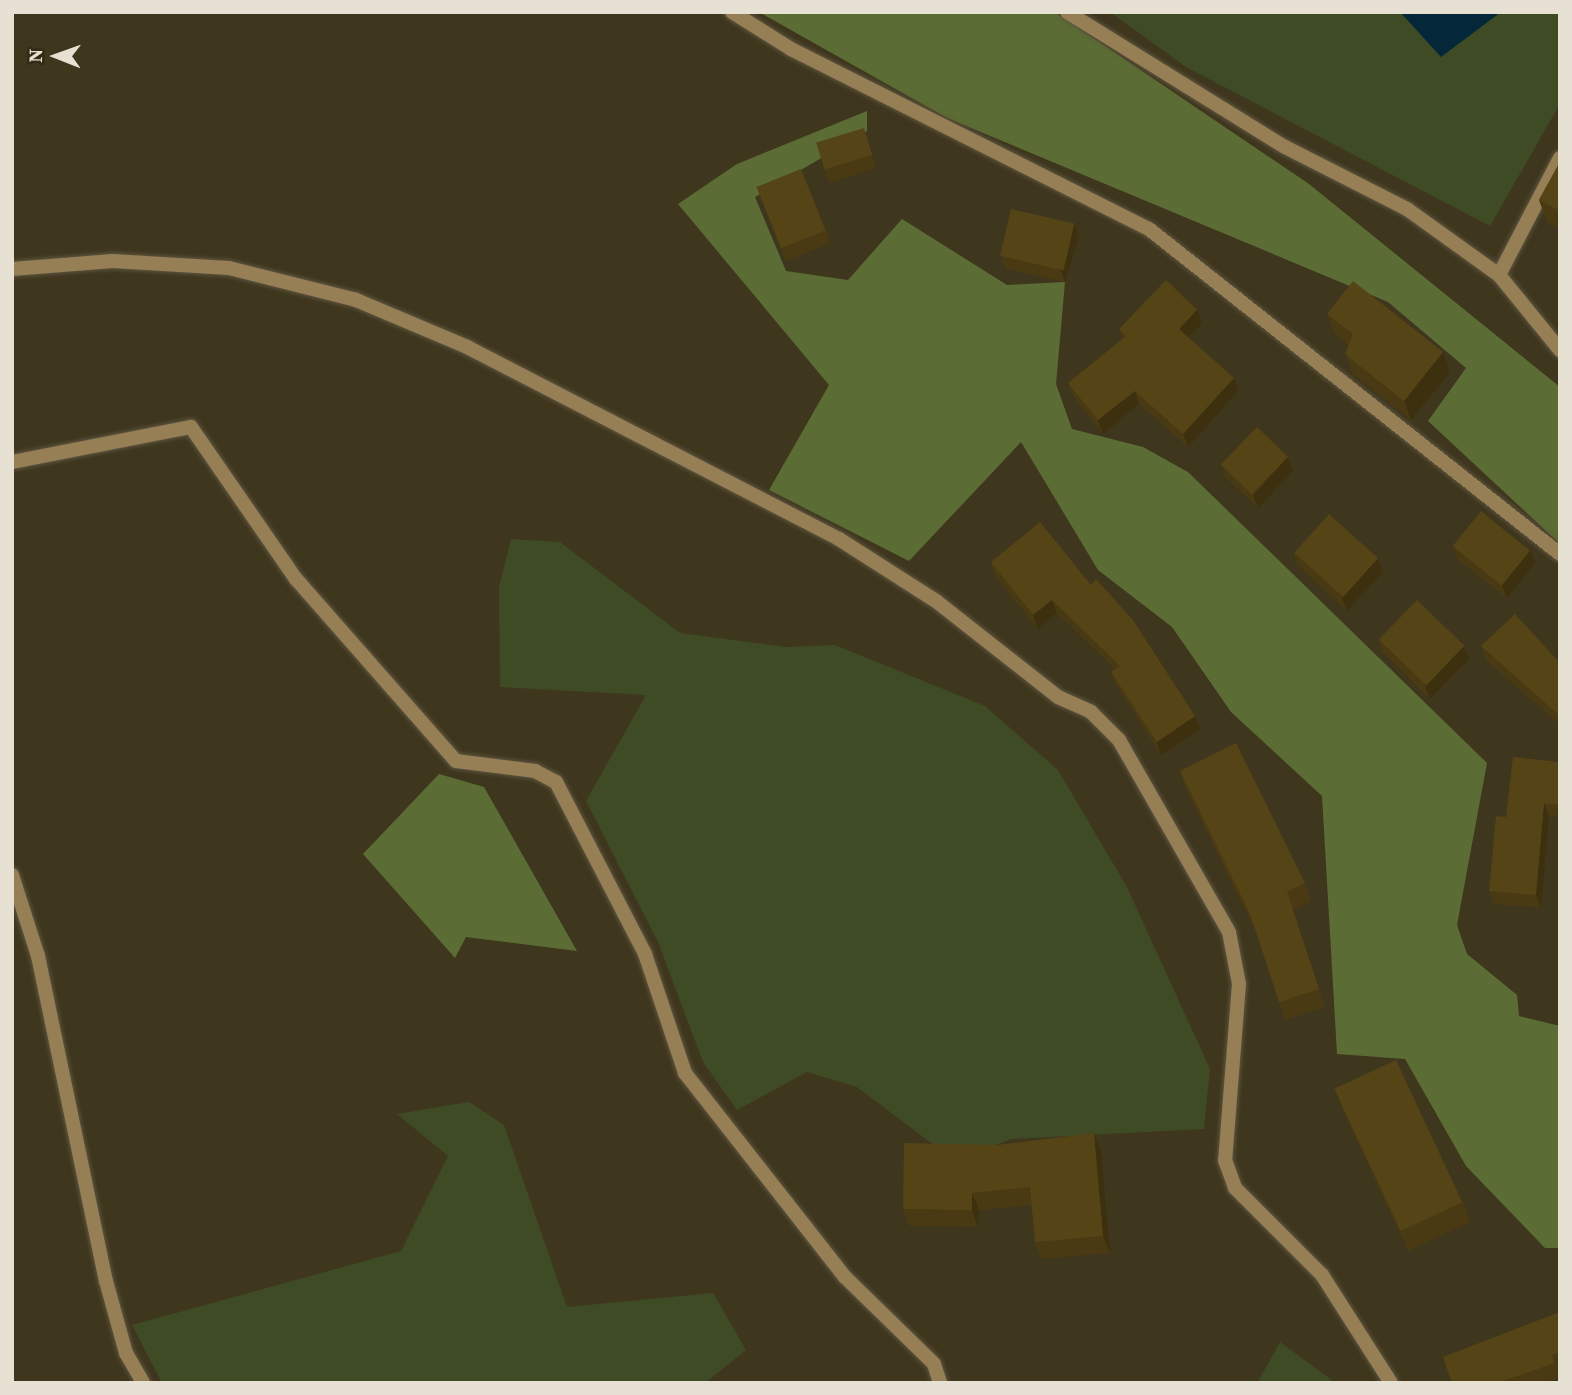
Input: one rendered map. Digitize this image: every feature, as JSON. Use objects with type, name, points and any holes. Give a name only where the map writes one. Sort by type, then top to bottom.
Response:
[{"type":"street","points":[[732,12],[791,49],[1149,229],[1560,554]]},
{"type":"street","points":[[1067,12],[1285,146],[1407,209],[1499,275],[1560,350]]},
{"type":"street","points":[[1499,275],[1560,158]]},
{"type":"street","points":[[12,269],[113,261],[229,268],[356,300],[467,347],[839,539],[936,601],[1058,697],[1091,712],[1119,740],[1229,932],[1239,984],[1225,1160],[1235,1188],[1322,1275],[1391,1383]]},
{"type":"street","points":[[12,462],[191,427],[296,579],[456,761],[535,771],[556,782],[645,954],[685,1073],[845,1277],[934,1364],[940,1383]]},
{"type":"street","points":[[12,875],[37,956],[106,1281],[126,1353],[143,1383]]},
{"type":"green space","points":[[759,12],[1055,12],[1309,184],[1560,387],[1560,544],[1428,421],[1466,368],[1388,302],[947,118]]},
{"type":"green space","points":[[1110,12],[1560,12],[1560,104],[1490,226],[1186,67]]},
{"type":"green space","points":[[867,111],[867,131],[755,197],[786,271],[848,280],[902,219],[1007,285],[1065,282],[1056,384],[1072,429],[1143,447],[1188,472],[1487,763],[1457,925],[1467,954],[1517,995],[1519,1016],[1560,1026],[1560,1248],[1545,1248],[1466,1166],[1405,1059],[1337,1054],[1322,796],[1231,712],[1172,627],[1098,570],[1021,442],[909,561],[769,490],[829,385],[678,204],[737,164]]},
{"type":"green space","points":[[511,539],[560,542],[680,633],[787,647],[835,645],[985,706],[1058,770],[1127,887],[1210,1069],[1204,1129],[1011,1139],[955,1161],[857,1087],[807,1072],[737,1110],[703,1062],[658,942],[586,801],[646,695],[500,687],[499,587]]},
{"type":"green space","points":[[439,774],[484,787],[577,951],[466,937],[455,958],[363,854]]},
{"type":"green space","points":[[469,1102],[504,1125],[567,1307],[713,1293],[746,1350],[705,1383],[162,1383],[132,1325],[401,1251],[448,1156],[397,1114]]},
{"type":"green space","points":[[1280,1342],[1336,1383],[1257,1383]]},
{"type":"water","points":[[1400,12],[1501,12],[1441,57]]},
{"type":"building","points":[[864,128],[872,155],[824,169],[816,143]]},
{"type":"building","points":[[1560,162],[1560,211],[1539,200]]},
{"type":"building","points":[[801,169],[826,230],[781,248],[756,187]]},
{"type":"building","points":[[1011,209],[1074,224],[1064,270],[1000,256]]},
{"type":"building","points":[[1166,280],[1197,310],[1179,329],[1234,378],[1183,434],[1135,391],[1098,420],[1068,383],[1126,336],[1119,329]]},
{"type":"building","points":[[1353,281],[1443,352],[1404,401],[1345,354],[1353,334],[1327,314]]},
{"type":"building","points":[[1257,427],[1288,457],[1252,494],[1221,464]]},
{"type":"building","points":[[1481,511],[1530,551],[1502,586],[1453,546]]},
{"type":"building","points":[[1329,514],[1378,558],[1343,597],[1294,553]]},
{"type":"building","points":[[1040,522],[1091,585],[1096,579],[1133,620],[1195,716],[1157,742],[1111,672],[1120,666],[1052,600],[1033,615],[991,562]]},
{"type":"building","points":[[1417,600],[1464,646],[1426,685],[1379,640]]},
{"type":"building","points":[[1515,614],[1560,663],[1560,716],[1481,646]]},
{"type":"building","points":[[1236,743],[1305,883],[1287,892],[1319,989],[1279,1002],[1251,916],[1180,771]]},
{"type":"building","points":[[1513,757],[1560,762],[1558,805],[1544,803],[1536,895],[1489,891],[1496,816],[1506,817]]},
{"type":"building","points":[[1396,1060],[1462,1202],[1401,1231],[1334,1089]]},
{"type":"building","points":[[1094,1133],[1103,1236],[1035,1242],[1030,1187],[972,1193],[972,1210],[903,1209],[904,1143],[997,1145]]},
{"type":"building","points":[[1560,1312],[1560,1352],[1551,1355],[1555,1363],[1497,1383],[1452,1383],[1443,1357]]}]
